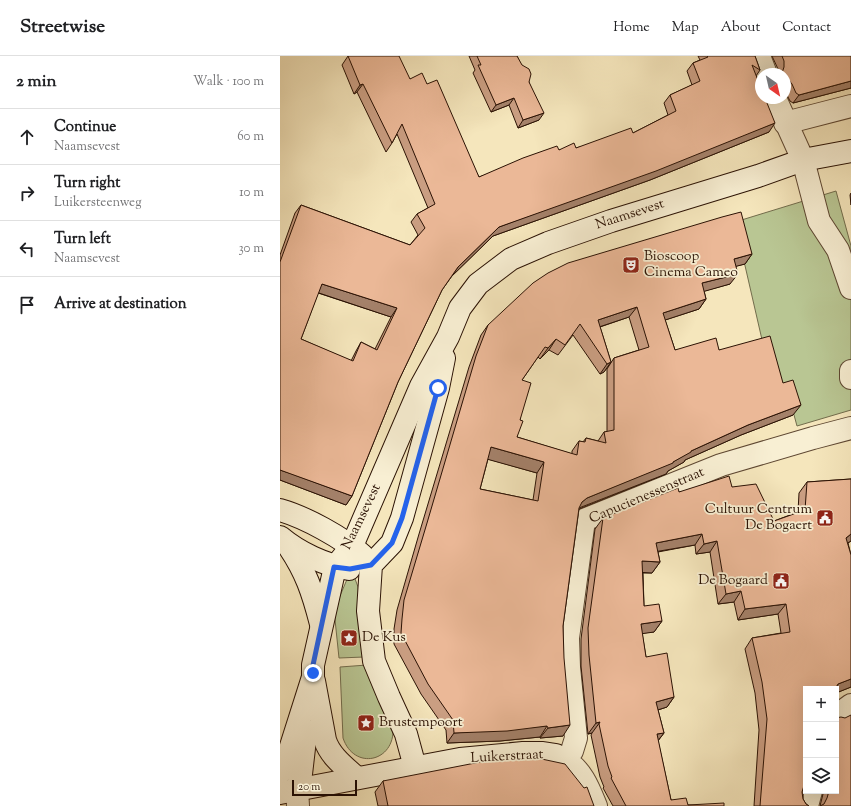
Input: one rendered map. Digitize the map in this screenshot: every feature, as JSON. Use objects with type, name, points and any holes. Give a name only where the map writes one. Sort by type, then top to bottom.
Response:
[{"type":"street","points":[[758,56],[763,68]]},
{"type":"street","points":[[777,104],[803,160],[819,221],[838,250],[851,288]]},
{"type":"street","points":[[785,123],[851,106]]},
{"type":"street","name":"Naamsevest","points":[[280,773],[286,762],[313,677],[313,665],[334,567],[352,546],[421,386],[448,337],[460,308],[478,284],[511,259],[548,243],[604,223],[758,176],[803,160],[851,150]]},
{"type":"street","name":"Naamsevest","points":[[371,565],[392,543],[402,518],[438,388],[448,337]]},
{"type":"street","points":[[851,371],[851,378]]},
{"type":"street","name":"Capucienessenstraat","points":[[565,760],[572,751],[576,738],[569,667],[568,638],[584,520],[722,465],[851,428]]},
{"type":"street","points":[[284,525],[352,546],[371,565],[368,611],[374,661],[406,734],[415,767]]},
{"type":"street","points":[[284,525],[306,554],[334,567],[350,569],[371,565]]},
{"type":"street","points":[[284,525],[314,597],[322,626]]},
{"type":"street","points":[[313,677],[325,740],[328,748],[334,756],[357,778]]},
{"type":"street","points":[[292,796],[301,774],[313,677]]},
{"type":"street","points":[[839,714],[851,705]]},
{"type":"street","name":"Luikerstraat","points":[[292,796],[357,778],[415,767],[523,753],[543,753],[565,760],[575,768],[581,776],[596,806]]},
{"type":"street","points":[[807,806],[810,794]]},
{"type":"green space","points":[[836,191],[851,246],[851,410],[797,426],[787,389],[774,392],[735,222]]},
{"type":"green space","points":[[354,576],[358,587],[364,657],[339,658],[334,610],[348,577]]},
{"type":"green space","points":[[367,665],[393,728],[392,740],[388,749],[381,755],[373,758],[364,758],[356,755],[348,748],[343,738],[340,667]]},
{"type":"building","points":[[348,56],[399,56],[410,79],[422,73],[427,84],[437,80],[479,177],[523,158],[557,146],[559,150],[574,143],[576,148],[631,128],[633,133],[676,111],[670,95],[700,81],[693,63],[708,57],[707,56],[755,56],[759,68],[752,65],[755,73],[755,104],[767,104],[775,123],[656,171],[499,227],[458,267],[442,290],[398,382],[352,496],[280,470],[280,262],[301,205],[410,245],[425,228],[417,214],[435,204],[402,124],[392,143],[363,84],[360,85]],"holes":[[[322,284],[397,308],[377,350],[361,342],[353,361],[301,339]]]},
{"type":"building","points":[[477,56],[517,56],[522,65],[529,69],[531,74],[529,82],[544,113],[523,120],[514,98],[496,105],[478,65],[481,65]]},
{"type":"building","points":[[782,56],[851,56],[851,81],[799,95],[796,93],[791,83],[791,68],[784,68],[784,61]]},
{"type":"building","points":[[741,212],[752,254],[734,259],[738,274],[702,283],[706,299],[663,313],[675,350],[716,338],[719,350],[770,336],[783,383],[793,380],[801,405],[748,425],[691,451],[673,463],[587,498],[582,502],[579,508],[563,626],[564,658],[570,725],[507,731],[454,733],[453,720],[428,684],[401,633],[402,619],[404,600],[476,356],[488,325],[533,283],[548,273],[568,263]],"holes":[[[637,307],[649,347],[614,358],[614,430],[604,432],[606,443],[586,438],[585,442],[579,441],[577,455],[517,437],[523,421],[520,420],[531,383],[522,380],[545,347],[548,348],[556,339],[565,345],[580,324],[607,364],[611,362],[598,320]],[[491,447],[544,462],[538,501],[480,489]]]},
{"type":"building","points":[[729,476],[732,487],[756,484],[774,521],[805,510],[807,482],[851,479],[851,534],[846,538],[851,555],[851,679],[838,684],[837,686],[803,686],[802,792],[803,799],[809,806],[760,806],[767,719],[762,682],[752,638],[790,632],[786,604],[745,609],[741,591],[726,594],[717,541],[704,544],[702,534],[656,543],[660,562],[642,561],[644,606],[659,604],[662,621],[641,624],[646,657],[667,653],[674,697],[656,702],[664,733],[657,734],[671,800],[686,798],[688,805],[724,803],[724,806],[626,806],[611,778],[599,724],[600,722],[596,723],[589,655],[588,628],[603,518],[678,488],[679,492]]},
{"type":"building","points":[[851,715],[851,806],[820,806],[824,804],[828,794],[839,794],[839,717],[845,718]]},
{"type":"building","points":[[523,755],[565,764],[584,788],[587,787],[594,806],[388,806],[383,781]]},
{"type":"place","name":"Bioscoop Cinema Cameo","points":[[631,265]]},
{"type":"place","name":"Cultuur Centrum De Bogaert","points":[[825,518]]},
{"type":"place","name":"De Bogaard","points":[[781,581]]},
{"type":"place","name":"De Kus","points":[[349,638]]},
{"type":"place","name":"Brustempoort","points":[[366,723]]},
{"type":"route","points":[[313,673],[313,665],[334,567],[350,569],[371,565],[392,543],[402,518],[438,388]]}]
